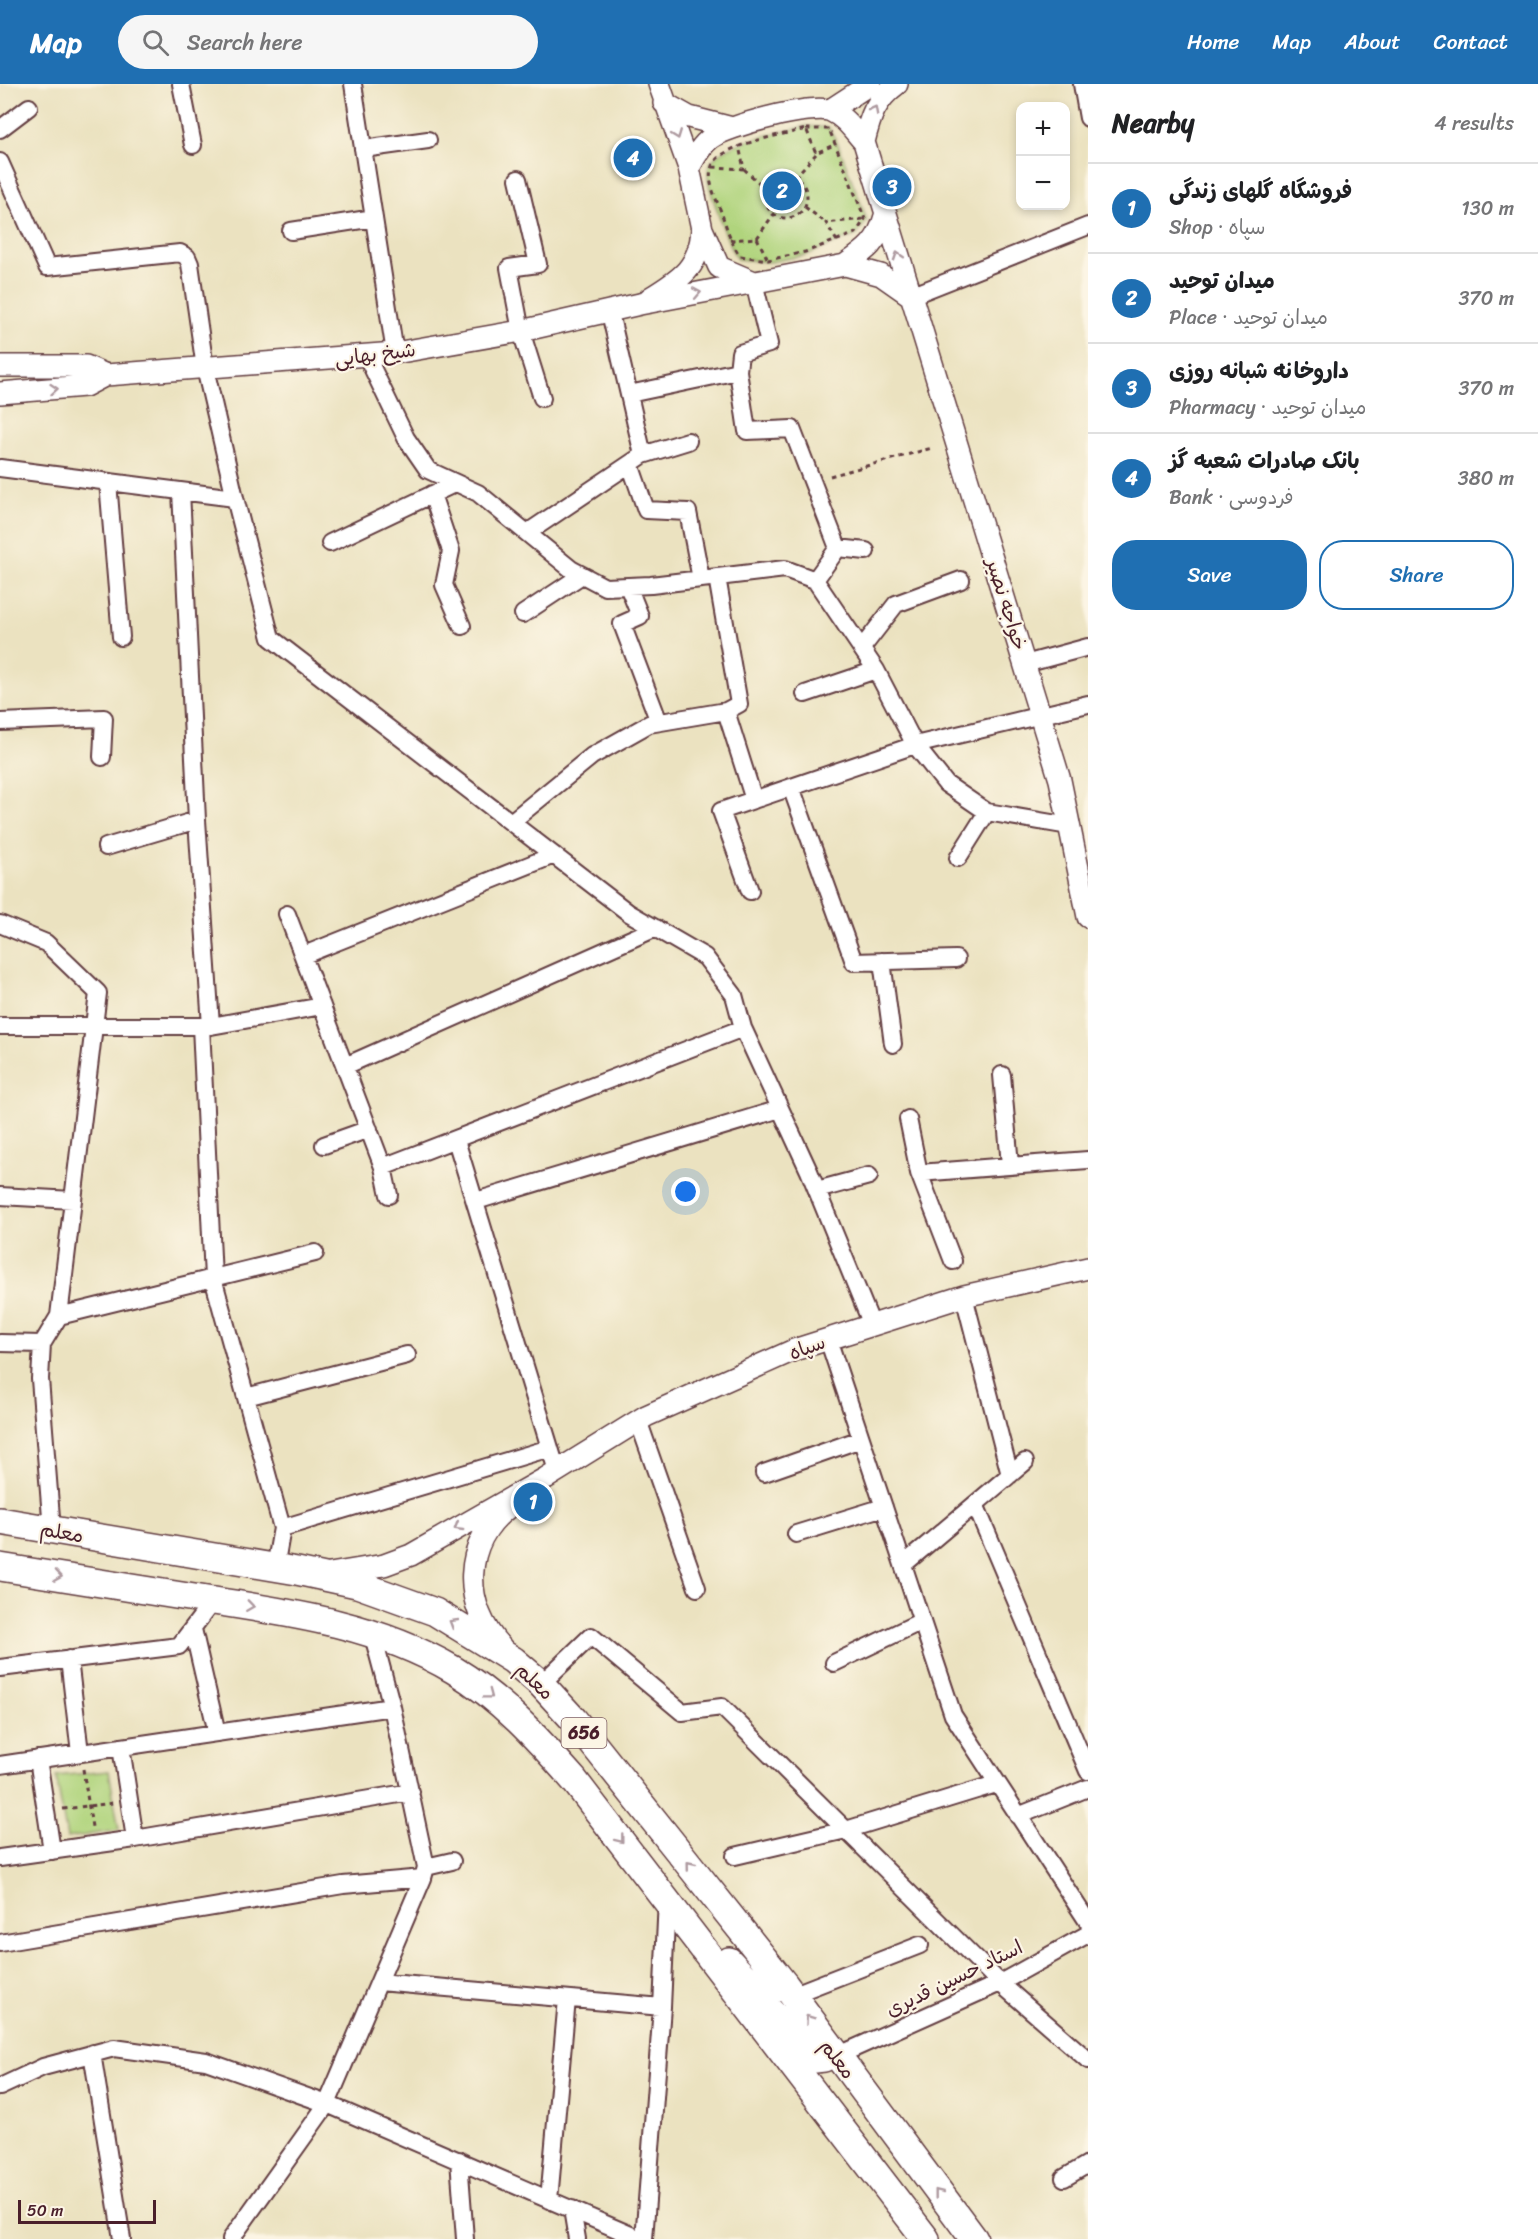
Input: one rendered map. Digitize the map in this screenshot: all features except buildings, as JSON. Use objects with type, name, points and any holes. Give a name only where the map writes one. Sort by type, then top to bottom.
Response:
[{"type":"main road","name":"معلم","points":[[0,1521],[320,1575],[357,1584],[435,1612],[513,1659],[574,1720],[788,1990],[974,2239]]},
{"type":"main road","name":"معلم","points":[[0,1567],[288,1612],[372,1632],[413,1648],[455,1671],[522,1723],[574,1780],[667,1898],[749,2009],[926,2239]]},
{"type":"main road","points":[[689,1930],[716,1944],[747,1981],[761,1989],[788,1990]]},
{"type":"main road","points":[[749,2009],[771,2010],[815,2059],[835,2054]]},
{"type":"street","points":[[182,84],[193,145]]},
{"type":"street","points":[[353,84],[395,353]]},
{"type":"street","points":[[830,110],[870,84]]},
{"type":"street","points":[[864,142],[871,112],[885,93],[897,84]]},
{"type":"street","points":[[1082,84],[1088,118]]},
{"type":"street","points":[[662,94],[689,117],[736,137]]},
{"type":"street","points":[[662,94],[689,168],[702,229],[719,267],[754,282],[769,344],[740,354],[738,371],[747,431],[792,429],[838,548]]},
{"type":"street","points":[[3,120],[29,107]]},
{"type":"street","points":[[689,168],[698,152],[711,137],[736,137],[807,108],[830,110],[847,122],[864,142]]},
{"type":"street","points":[[363,149],[428,140]]},
{"type":"street","name":"خواجه نصیر","points":[[864,142],[875,218],[911,296],[1060,780],[1077,839],[1088,917]]},
{"type":"street","points":[[0,162],[47,267],[180,253],[187,257],[206,368],[235,498],[271,638],[629,913],[705,957],[734,994],[743,1028],[816,1190],[872,1325]]},
{"type":"street","points":[[518,179],[538,264],[509,268],[521,331],[542,398]]},
{"type":"street","points":[[291,231],[374,218]]},
{"type":"street","points":[[845,265],[865,251],[880,235],[875,218]]},
{"type":"street","points":[[845,265],[880,275],[911,296],[1088,226]]},
{"type":"street","name":"شیخ بهایی","points":[[640,304],[667,288],[692,267],[701,250],[702,229]]},
{"type":"street","name":"شیخ بهایی","points":[[0,393],[85,386],[106,375],[367,357],[395,353],[521,331],[610,313],[640,304],[845,265]]},
{"type":"street","points":[[511,822],[592,756],[649,724],[726,711],[739,704],[709,578],[688,512],[646,510],[629,394],[610,313]]},
{"type":"street","points":[[367,357],[406,438],[428,470],[478,493],[582,575],[605,587],[785,569],[815,580],[876,670],[915,745],[946,784],[987,812],[1077,839]]},
{"type":"street","name":"شیخ بهایی","points":[[0,366],[86,366],[106,375]]},
{"type":"street","points":[[629,394],[738,371]]},
{"type":"street","points":[[527,533],[637,459],[688,441]]},
{"type":"street","points":[[0,468],[235,498]]},
{"type":"street","points":[[108,482],[121,637]]},
{"type":"street","points":[[330,543],[456,483]]},
{"type":"street","points":[[181,491],[206,1026],[213,1278],[282,1528],[275,1568]]},
{"type":"street","points":[[432,494],[451,551],[444,585],[462,626]]},
{"type":"street","points":[[838,548],[866,551]]},
{"type":"street","points":[[815,580],[838,548]]},
{"type":"street","points":[[523,614],[582,575]]},
{"type":"street","points":[[862,648],[896,604],[961,580]]},
{"type":"street","points":[[628,586],[640,616],[622,624],[659,722]]},
{"type":"street","points":[[1025,664],[1088,647]]},
{"type":"street","points":[[805,694],[876,670]]},
{"type":"street","points":[[750,891],[721,811],[915,745],[1088,704]]},
{"type":"street","points":[[726,711],[754,800]]},
{"type":"street","points":[[0,722],[104,718],[102,757]]},
{"type":"street","points":[[791,787],[854,962],[956,959]]},
{"type":"street","points":[[958,858],[987,812]]},
{"type":"street","points":[[106,847],[197,820]]},
{"type":"street","points":[[304,955],[554,855]]},
{"type":"street","points":[[287,914],[383,1167],[389,1195]]},
{"type":"street","points":[[0,924],[46,943],[98,993],[59,1316],[42,1344],[40,1378],[52,1530]]},
{"type":"street","points":[[345,1066],[656,928]]},
{"type":"street","points":[[882,961],[893,1044]]},
{"type":"street","points":[[0,1026],[95,1024],[206,1026],[322,1006]]},
{"type":"street","points":[[383,1167],[743,1028]]},
{"type":"street","points":[[1002,1075],[1010,1165]]},
{"type":"street","points":[[476,1201],[780,1109]]},
{"type":"street","points":[[908,1119],[919,1173],[953,1261]]},
{"type":"street","points":[[324,1144],[369,1129]]},
{"type":"street","points":[[456,1140],[550,1448],[552,1475]]},
{"type":"street","points":[[919,1173],[1088,1160]]},
{"type":"street","points":[[816,1190],[869,1176]]},
{"type":"street","points":[[0,1196],[74,1200]]},
{"type":"street","points":[[59,1316],[315,1253]]},
{"type":"street","points":[[1088,1255],[1078,1269],[1088,1283]]},
{"type":"street","name":"سپاه","points":[[552,1475],[638,1420],[794,1350],[964,1296],[1078,1269]]},
{"type":"street","points":[[964,1296],[1010,1475]]},
{"type":"street","points":[[828,1339],[953,1715],[1088,1922]]},
{"type":"street","points":[[0,1343],[42,1344]]},
{"type":"street","points":[[246,1397],[407,1355]]},
{"type":"street","points":[[638,1420],[697,1588]]},
{"type":"street","points":[[764,1473],[861,1439]]},
{"type":"street","points":[[282,1528],[550,1448]]},
{"type":"street","points":[[903,1565],[1025,1462]]},
{"type":"street","points":[[320,1575],[384,1565],[411,1555],[552,1475]]},
{"type":"street","points":[[513,1659],[489,1635],[478,1617],[472,1592],[473,1564],[482,1538],[494,1518],[552,1475]]},
{"type":"street","points":[[975,1504],[1088,1771]]},
{"type":"street","points":[[795,1534],[884,1507]]},
{"type":"street","points":[[0,1668],[179,1646],[213,1601]]},
{"type":"street","points":[[834,1663],[922,1622]]},
{"type":"street","points":[[193,1629],[217,1733]]},
{"type":"street","points":[[231,2239],[244,2231],[327,2104],[425,1873],[411,1792],[372,1632]]},
{"type":"street","points":[[540,1684],[591,1636],[682,1712],[722,1707],[1000,1983],[1088,2060]]},
{"type":"street","points":[[69,1659],[80,1753]]},
{"type":"street","points":[[0,1765],[392,1707]]},
{"type":"street","points":[[121,1747],[135,1839]]},
{"type":"street","points":[[38,1759],[52,1851]]},
{"type":"street","points":[[735,1856],[846,1830],[996,1784]]},
{"type":"street","points":[[1018,1816],[1088,1788]]},
{"type":"street","points":[[0,1858],[135,1839],[411,1792]]},
{"type":"street","points":[[0,1943],[425,1873],[452,1861]]},
{"type":"street","points":[[0,2087],[43,2067],[114,2048],[206,2061],[327,2104],[642,2239],[662,2007],[667,1898]]},
{"type":"street","name":"استاد حسین قدیری","points":[[835,2054],[1000,1983],[1088,1934]]},
{"type":"street","points":[[788,1990],[921,1945]]},
{"type":"street","points":[[379,1982],[662,2007]]},
{"type":"street","points":[[549,2200],[567,1999]]},
{"type":"street","points":[[92,2053],[122,2239]]},
{"type":"street","points":[[459,2160],[465,2239]]},
{"type":"street","points":[[1064,2178],[1088,2164]]},
{"type":"street","points":[[572,2210],[577,2239]]},
{"type":"path","points":[[806,129],[816,153]]},
{"type":"path","points":[[806,129],[829,129],[875,218],[856,233],[805,252],[768,260],[740,256],[730,240],[711,186],[711,167],[736,137],[806,129]]},
{"type":"path","points":[[736,137],[744,169],[766,189]]},
{"type":"path","points":[[795,177],[807,194],[805,207],[794,216],[787,218],[774,214],[765,203],[766,189],[775,178],[795,177],[816,153],[836,144]]},
{"type":"path","points":[[711,167],[744,169]]},
{"type":"path","points":[[805,207],[826,223],[837,240]]},
{"type":"path","points":[[757,238],[774,214]]},
{"type":"path","points":[[826,223],[875,218]]},
{"type":"path","points":[[730,240],[757,238]]},
{"type":"path","points":[[757,238],[768,260]]},
{"type":"path","points":[[812,481],[932,448]]},
{"type":"path","points":[[80,1753],[94,1844]]},
{"type":"path","points":[[46,1812],[88,1804],[129,1802]]},
{"type":"green space","points":[[806,126],[829,128],[838,144],[867,220],[857,235],[806,255],[770,262],[737,259],[730,246],[711,192],[708,181],[709,166],[715,157],[738,144]]},
{"type":"green space","points":[[109,1771],[119,1830],[67,1838],[56,1776]]},
{"type":"place","name":"بانک صادرات شعبه گز","points":[[633,158]]},
{"type":"place","name":"داروخانه شبانه روزی","points":[[892,187]]},
{"type":"place","name":"میدان توحید","points":[[782,191]]},
{"type":"place","name":"فروشگاه گلهای زندگی","points":[[533,1502]]}]
